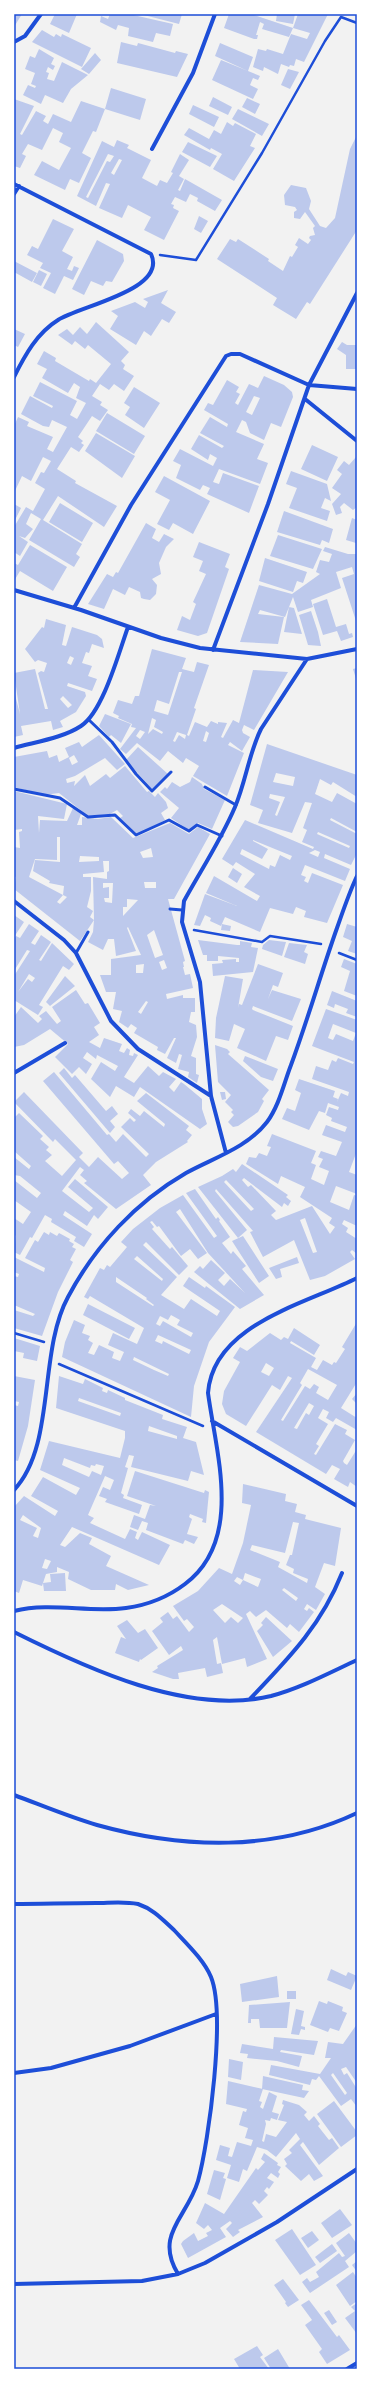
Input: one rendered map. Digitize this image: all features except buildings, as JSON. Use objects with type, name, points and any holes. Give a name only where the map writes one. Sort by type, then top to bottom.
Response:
[{"type":"street","points":[[14,42],[25,36],[41,14]]},
{"type":"street","points":[[152,149],[193,73],[215,14]]},
{"type":"street","points":[[14,184],[151,254],[153,260],[150,275],[136,286],[115,297],[59,319],[43,331],[28,351],[14,377]]},
{"type":"street","points":[[14,194],[19,186]]},
{"type":"street","points":[[213,650],[268,504],[309,385],[357,293]]},
{"type":"street","points":[[74,608],[131,505],[226,356],[231,354],[240,354],[309,385],[357,389]]},
{"type":"street","points":[[305,398],[357,441]]},
{"type":"street","points":[[14,590],[74,608],[128,627],[213,650],[307,659],[357,648]]},
{"type":"street","points":[[14,748],[67,733],[89,720],[111,676],[128,627]]},
{"type":"street","points":[[226,1153],[211,1096],[200,982],[183,930],[182,910],[187,896],[222,836],[236,805],[255,740],[307,659]]},
{"type":"street","points":[[14,1490],[26,1473],[35,1451],[52,1345],[67,1300],[95,1252],[131,1215],[185,1174],[249,1140],[260,1130],[274,1109],[300,1040],[330,948],[357,876]]},
{"type":"street","points":[[14,901],[64,940],[76,953],[103,1008],[119,1030],[138,1049],[211,1096]]},
{"type":"street","points":[[14,1073],[65,1043]]},
{"type":"street","points":[[14,1611],[48,1607],[126,1608],[153,1602],[176,1591],[192,1579],[210,1556],[217,1534],[221,1511],[222,1485],[213,1430],[209,1382],[219,1358],[239,1336],[266,1319],[357,1278]]},
{"type":"street","points":[[212,1421],[357,1506]]},
{"type":"street","points":[[250,1699],[291,1656],[321,1618],[342,1573]]},
{"type":"street","points":[[14,1632],[60,1654],[142,1686],[176,1695],[209,1700],[250,1699],[294,1688],[357,1660]]},
{"type":"street","points":[[14,1795],[96,1825],[140,1836],[195,1843],[238,1843],[287,1838],[311,1831],[357,1813]]},
{"type":"street","points":[[14,1904],[122,1902],[136,1904],[155,1911],[179,1936],[211,1976],[216,2014],[216,2048],[208,2136],[198,2182],[169,2242],[168,2253],[178,2274]]},
{"type":"street","points":[[14,2073],[51,2068],[130,2046],[216,2014]]},
{"type":"street","points":[[14,2284],[112,2283],[142,2281],[178,2274],[205,2263],[277,2222],[357,2169]]},
{"type":"street","points":[[347,2369],[357,2363]]},
{"type":"lane","points":[[89,720],[112,742],[146,784],[154,791],[171,772]]},
{"type":"lane","points":[[205,787],[236,805]]},
{"type":"lane","points":[[14,789],[60,798],[88,817],[115,815],[136,836],[169,820],[189,831],[197,825],[222,836]]},
{"type":"lane","points":[[170,909],[182,910]]},
{"type":"lane","points":[[76,953],[88,932]]},
{"type":"path","points":[[151,254],[196,260],[262,153],[325,41],[341,18],[357,23]]},
{"type":"path","points":[[183,930],[262,942],[270,936],[330,948],[357,960]]},
{"type":"path","points":[[14,1333],[52,1345]]},
{"type":"path","points":[[50,1360],[135,1398],[213,1430]]}]
